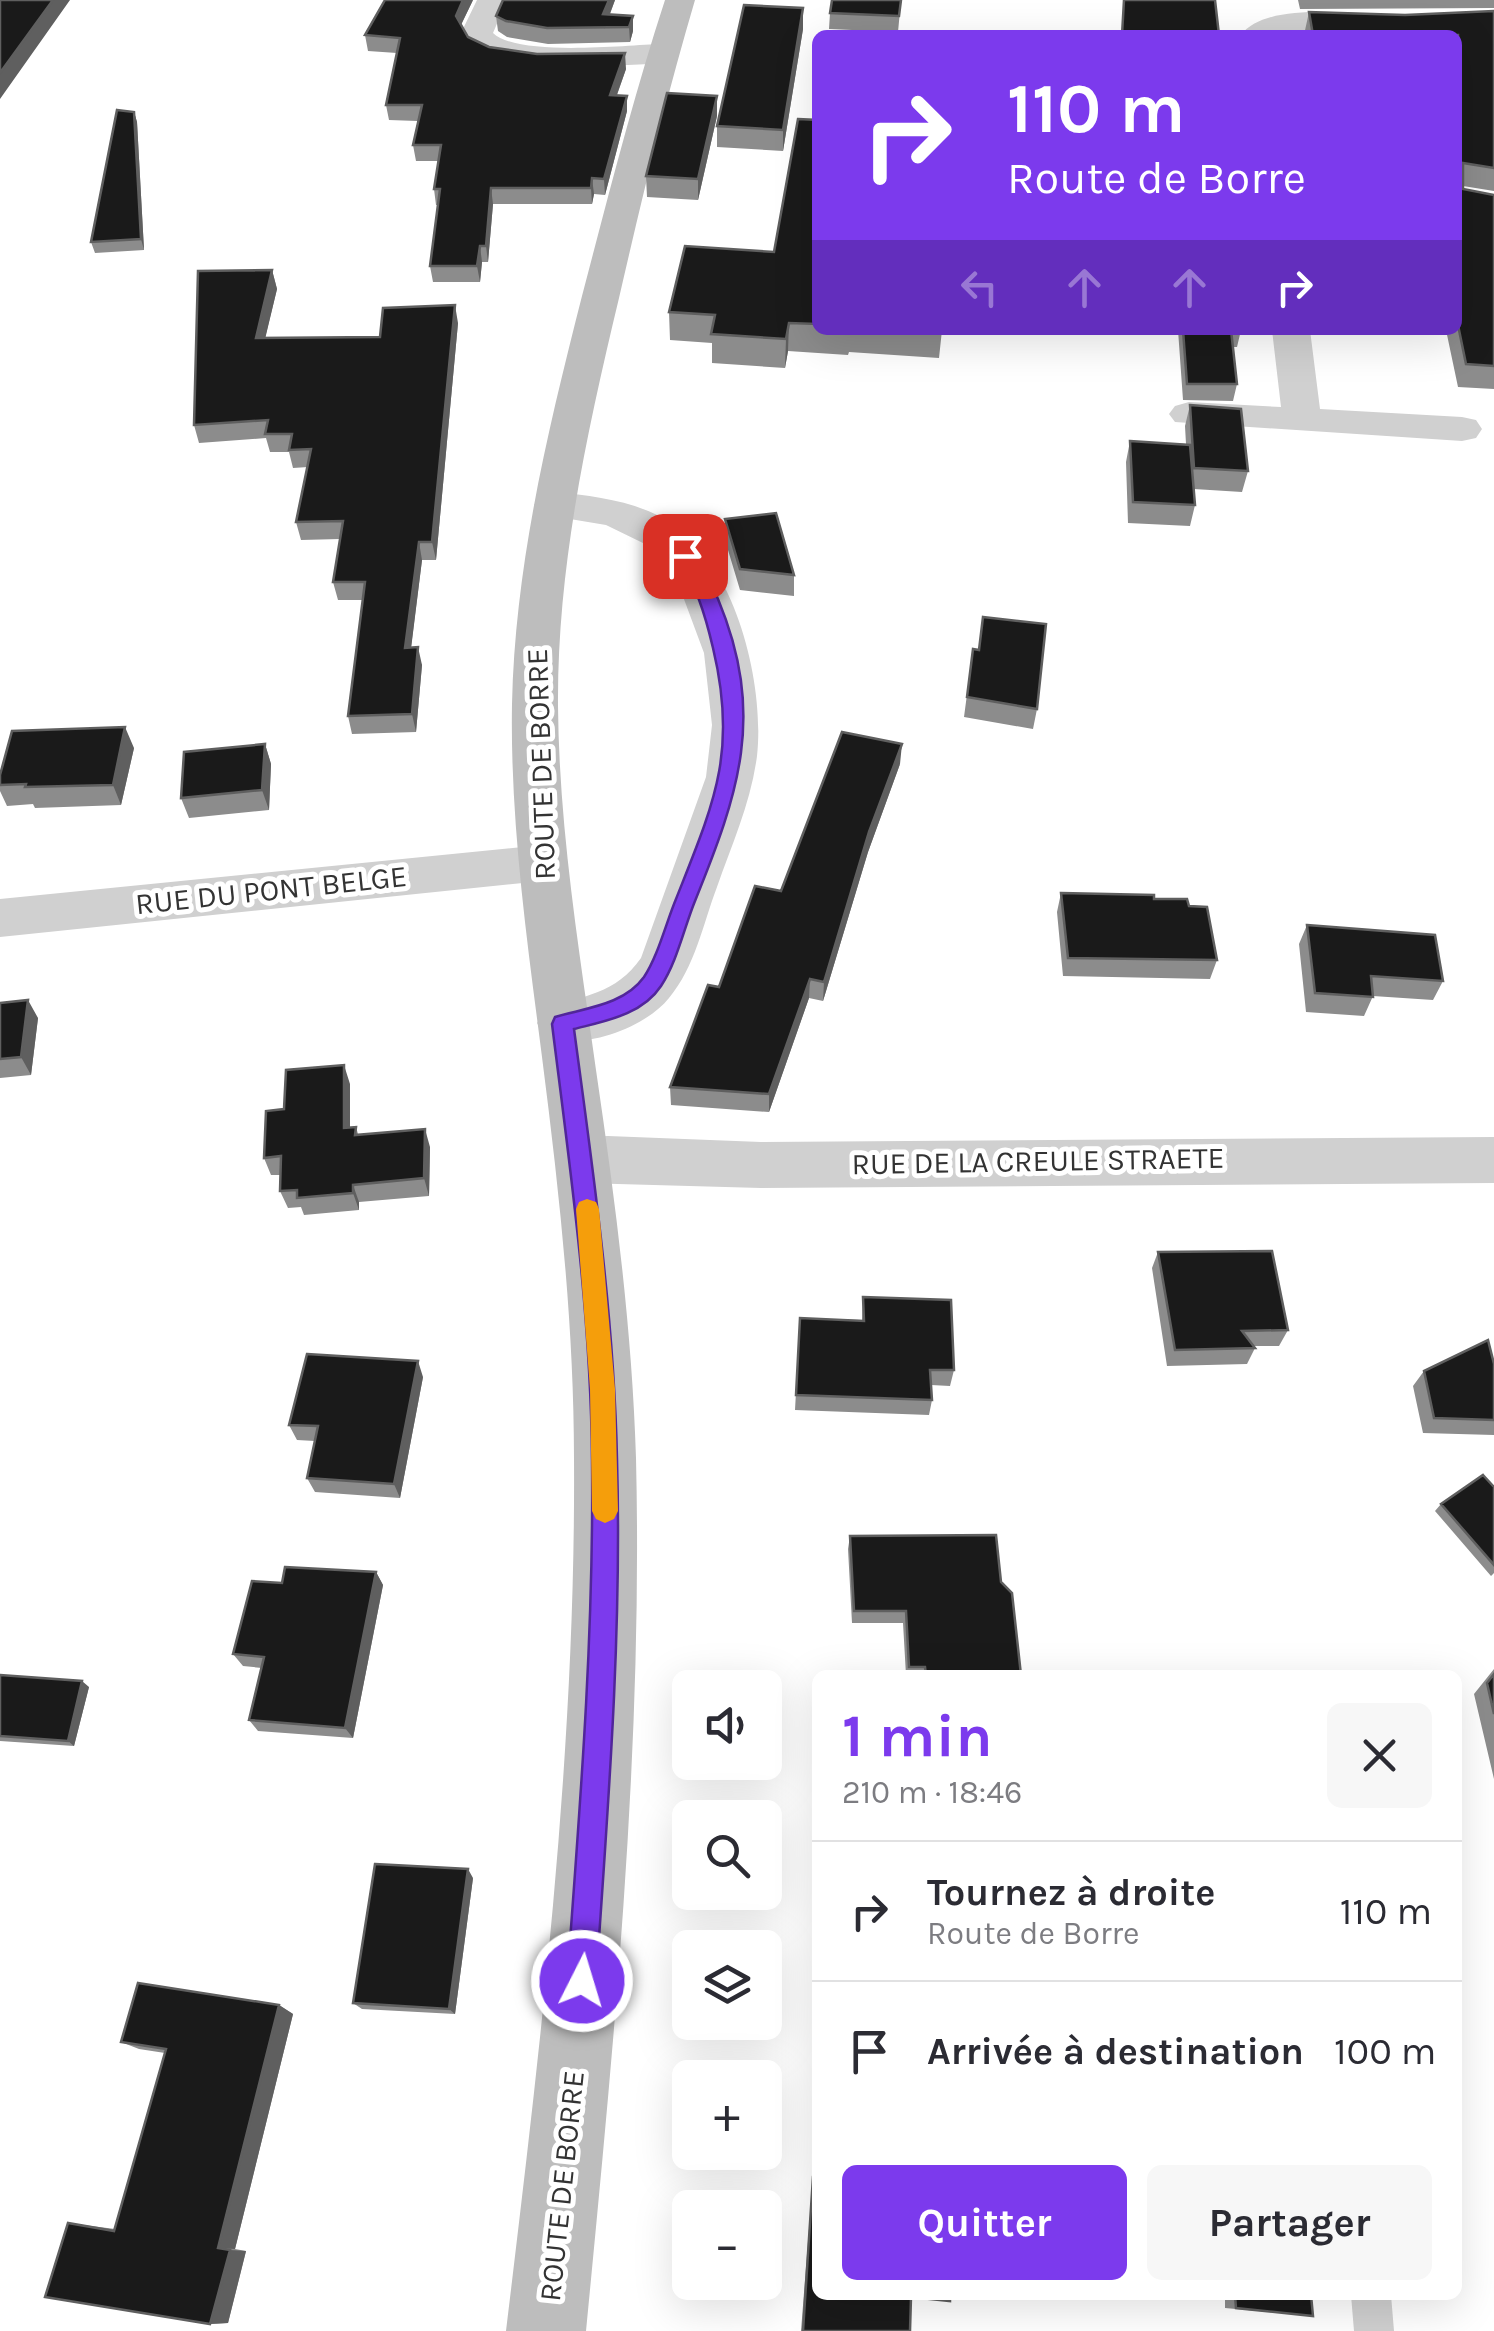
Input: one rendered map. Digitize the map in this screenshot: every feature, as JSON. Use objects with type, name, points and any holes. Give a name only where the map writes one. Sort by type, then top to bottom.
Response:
[{"type":"main road","name":"ROUTE DE BORRE","points":[[546,2331],[573,2086],[603,1687],[602,1389],[582,1160],[542,863],[534,702],[540,607],[580,380],[662,54],[680,0]]},
{"type":"street","points":[[492,0],[477,33],[481,42],[491,47],[518,52],[662,54]]},
{"type":"street","points":[[1264,30],[1296,21],[1399,24],[1494,20]]},
{"type":"street","points":[[1292,335],[1302,420]]},
{"type":"street","points":[[1189,414],[1462,429]]},
{"type":"street","points":[[555,505],[602,510],[639,523],[672,543],[696,570],[727,658],[735,738],[721,810],[652,983],[623,1007],[563,1024]]},
{"type":"street","name":"RUE DU PONT BELGE","points":[[0,918],[542,863]]},
{"type":"street","name":"RUE DE LA CREULE STRAETE","points":[[582,1160],[627,1158],[768,1166],[1225,1158],[1494,1160]]},
{"type":"lane","points":[[1371,2300],[1374,2331]]},
{"type":"building","points":[[0,0],[53,0],[0,73]]},
{"type":"building","points":[[385,0],[463,0],[456,16],[468,37],[489,47],[537,54],[625,53],[610,95],[627,96],[604,179],[592,178],[591,188],[491,188],[486,246],[480,246],[477,266],[430,266],[441,145],[413,145],[422,105],[386,105],[400,38],[365,35]]},
{"type":"building","points":[[503,0],[609,0],[603,14],[633,16],[629,27],[547,28],[496,16]]},
{"type":"building","points":[[832,0],[901,0],[899,16],[830,13]]},
{"type":"building","points":[[1124,0],[1215,0],[1218,30],[1122,30]]},
{"type":"building","points":[[744,5],[803,8],[783,130],[717,126]]},
{"type":"building","points":[[1494,11],[1494,168],[1463,163],[1463,189],[1494,195],[1494,366],[1466,364],[1460,335],[1462,30],[1312,30],[1309,12],[1405,15]]},
{"type":"building","points":[[667,93],[717,96],[698,179],[646,176]]},
{"type":"building","points":[[117,110],[134,112],[141,239],[91,242]]},
{"type":"building","points":[[798,119],[812,120],[812,324],[789,323],[786,339],[711,334],[715,315],[669,312],[685,246],[774,252]]},
{"type":"building","points":[[272,270],[256,338],[380,337],[383,308],[455,305],[432,542],[419,542],[405,648],[418,647],[412,714],[348,716],[365,582],[333,582],[343,521],[296,522],[311,449],[289,450],[292,434],[265,434],[268,420],[194,425],[198,271]]},
{"type":"building","points":[[1183,335],[1232,335],[1237,384],[1187,384]]},
{"type":"building","points":[[1190,405],[1241,409],[1248,471],[1194,468]]},
{"type":"building","points":[[1130,441],[1190,445],[1195,505],[1133,502]]},
{"type":"building","points":[[776,513],[794,575],[740,569],[725,519]]},
{"type":"building","points":[[983,617],[1046,624],[1037,709],[967,697],[973,649],[979,650]]},
{"type":"building","points":[[125,727],[113,785],[0,785],[12,731]]},
{"type":"building","points":[[842,732],[902,744],[869,832],[824,982],[810,979],[769,1094],[670,1087],[708,985],[719,987],[755,886],[781,891]]},
{"type":"building","points":[[265,744],[262,790],[181,798],[184,752]]},
{"type":"building","points":[[1061,893],[1154,895],[1154,899],[1187,899],[1189,906],[1207,907],[1217,960],[1068,958]]},
{"type":"building","points":[[1307,925],[1435,935],[1443,981],[1371,976],[1373,997],[1315,993]]},
{"type":"building","points":[[28,1000],[21,1057],[0,1059],[0,1003]]},
{"type":"building","points":[[344,1065],[344,1128],[356,1127],[355,1135],[425,1129],[424,1178],[353,1185],[353,1193],[297,1198],[297,1190],[280,1191],[281,1156],[264,1158],[266,1111],[284,1109],[286,1070]]},
{"type":"building","points":[[1272,1251],[1288,1330],[1242,1331],[1255,1348],[1175,1350],[1158,1252]]},
{"type":"building","points":[[863,1297],[951,1300],[954,1370],[930,1370],[932,1400],[796,1395],[800,1318],[864,1321]]},
{"type":"building","points":[[1488,1340],[1494,1364],[1494,1420],[1434,1418],[1424,1371]]},
{"type":"building","points":[[307,1354],[418,1361],[394,1484],[307,1478],[318,1426],[289,1425]]},
{"type":"building","points":[[1483,1475],[1494,1487],[1494,1565],[1441,1504]]},
{"type":"building","points":[[996,1535],[1001,1582],[1012,1593],[1020,1670],[909,1667],[906,1611],[854,1611],[850,1536]]},
{"type":"building","points":[[285,1567],[376,1572],[345,1728],[249,1720],[264,1657],[233,1654],[252,1581],[282,1583]]},
{"type":"building","points":[[1494,1674],[1494,1714],[1487,1683]]},
{"type":"building","points":[[0,1675],[82,1681],[68,1741],[0,1736]]},
{"type":"building","points":[[375,1864],[468,1869],[449,2009],[353,2003]]},
{"type":"building","points":[[138,1983],[279,2005],[218,2248],[230,2250],[210,2324],[45,2297],[68,2223],[114,2231],[166,2049],[121,2042]]},
{"type":"building","points":[[812,2192],[812,2300],[911,2300],[910,2331],[803,2331]]},
{"type":"building","points":[[1235,2300],[1311,2300],[1313,2316],[1236,2308]]},
{"type":"slow traffic","points":[[587,1209],[602,1389],[605,1511]]},
{"type":"route","points":[[582,1981],[603,1687],[605,1457],[590,1236],[563,1024],[623,1007],[652,983],[721,810],[735,738],[732,688],[714,611],[696,570],[685,556]]}]
